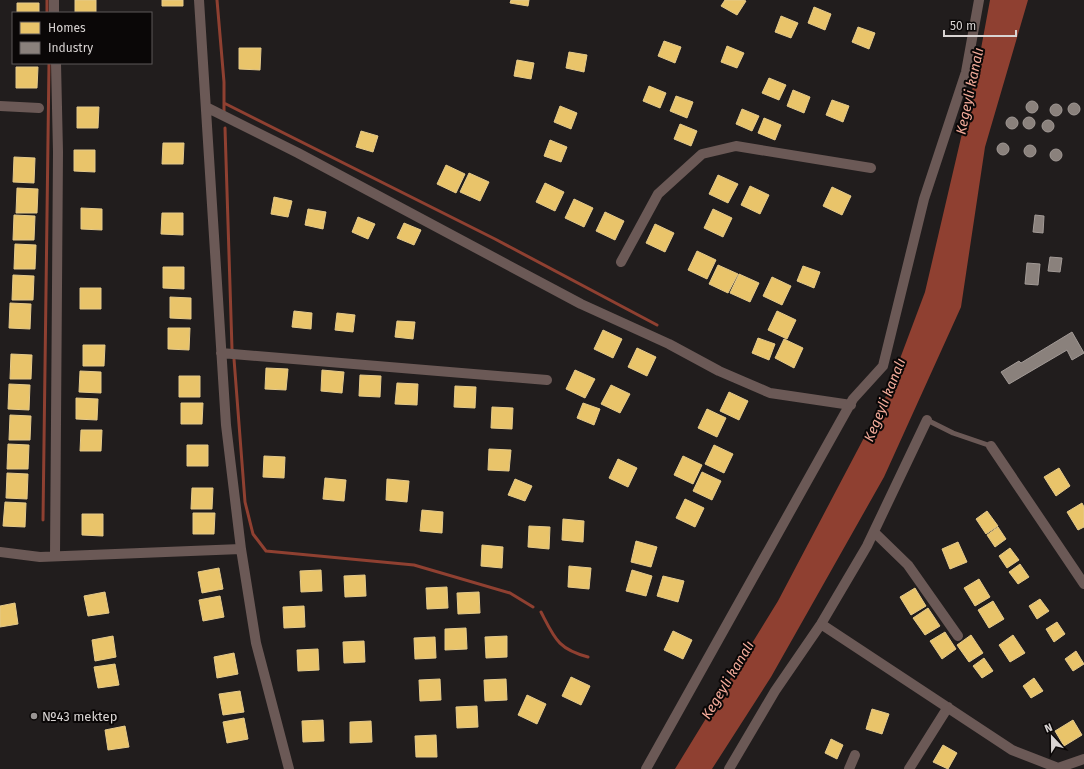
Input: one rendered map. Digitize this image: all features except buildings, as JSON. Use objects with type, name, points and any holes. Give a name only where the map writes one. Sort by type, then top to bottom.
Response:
[{"type":"street","points":[[54,0],[54,12]]},
{"type":"street","points":[[199,0],[226,425],[241,549],[256,643],[289,769]]},
{"type":"street","points":[[646,769],[851,405],[860,391],[883,366],[924,199],[966,72],[979,0]]},
{"type":"street","points":[[55,556],[58,160],[56,64]]},
{"type":"street","points":[[0,106],[40,108]]},
{"type":"street","points":[[206,107],[298,153],[581,304],[669,344],[719,371],[770,393],[851,405]]},
{"type":"street","points":[[621,262],[658,194],[702,154],[736,146],[871,168]]},
{"type":"street","points":[[221,353],[547,380]]},
{"type":"street","points":[[729,769],[775,691],[821,624],[874,532],[927,420]]},
{"type":"street","points":[[991,446],[1084,584]]},
{"type":"street","points":[[874,532],[908,565],[958,636]]},
{"type":"street","points":[[0,552],[40,557],[241,549]]},
{"type":"street","points":[[821,624],[1012,750],[1058,768],[1084,759]]},
{"type":"street","points":[[909,769],[948,707]]},
{"type":"street","points":[[849,769],[855,755]]},
{"type":"lane","points":[[927,420],[953,432],[991,446]]},
{"type":"water","name":"Kegeyli kanalı","points":[[990,0],[1028,0],[985,147],[961,307],[884,477],[771,677],[712,769],[675,769],[778,601],[886,396],[925,292],[978,65]]},
{"type":"waterway","points":[[47,0],[47,12]]},
{"type":"waterway","points":[[217,0],[224,82],[224,111]]},
{"type":"waterway","points":[[43,520],[49,64]]},
{"type":"waterway","points":[[224,103],[495,239],[657,325]]},
{"type":"waterway","points":[[225,128],[232,349]]},
{"type":"waterway","points":[[234,359],[245,502],[253,534],[266,551],[414,565],[510,593],[533,607]]},
{"type":"waterway","points":[[541,612],[558,642],[570,650],[588,657]]},
{"type":"place","name":"№43 mektep","points":[[34,716]]}]
